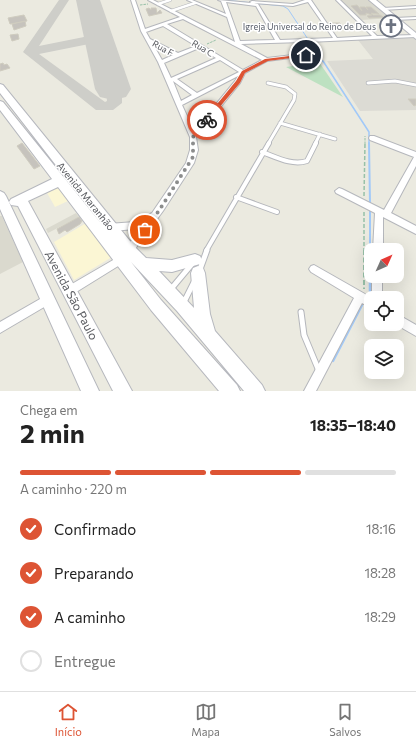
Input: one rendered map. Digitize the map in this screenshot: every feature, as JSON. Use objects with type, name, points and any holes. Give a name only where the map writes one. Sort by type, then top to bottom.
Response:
[{"type":"main road","points":[[372,0],[414,34]]},
{"type":"main road","name":"Avenida Maranhão","points":[[0,87],[8,109],[59,181],[163,298],[231,391]]},
{"type":"main road","name":"Avenida Maranhão","points":[[8,109],[111,227],[125,255],[143,264],[163,298],[175,313],[209,337],[256,391]]},
{"type":"main road","points":[[2,204],[21,199],[59,181]]},
{"type":"main road","name":"Avenida São Paulo","points":[[21,199],[123,391]]},
{"type":"main road","name":"Avenida São Paulo","points":[[2,204],[90,391]]},
{"type":"main road","points":[[143,264],[197,267],[202,314],[209,337]]},
{"type":"street","points":[[150,0],[266,60]]},
{"type":"street","points":[[189,0],[227,16]]},
{"type":"street","points":[[238,45],[222,0],[257,5],[278,41]]},
{"type":"street","points":[[235,0],[281,5],[301,4],[309,0],[336,39]]},
{"type":"street","points":[[276,0],[281,5]]},
{"type":"street","points":[[338,0],[376,38]]},
{"type":"street","points":[[69,291],[125,255],[160,209],[193,157],[193,137],[178,104],[171,80],[143,31],[135,3]]},
{"type":"street","points":[[383,9],[416,7]]},
{"type":"street","points":[[143,31],[184,17]]},
{"type":"street","points":[[395,19],[416,18]]},
{"type":"street","name":"Rua C","points":[[163,24],[243,72]]},
{"type":"street","points":[[238,45],[278,41],[376,38],[414,34]]},
{"type":"street","name":"Rua F","points":[[149,40],[177,55]]},
{"type":"street","points":[[178,104],[266,60],[312,54],[314,52],[305,41]]},
{"type":"street","points":[[161,62],[200,46]]},
{"type":"street","points":[[171,80],[220,58]]},
{"type":"street","points":[[193,137],[238,82],[243,72]]},
{"type":"street","points":[[171,80],[196,95]]},
{"type":"street","points":[[369,137],[416,155]]},
{"type":"street","points":[[379,243],[382,214],[416,159]]},
{"type":"street","points":[[339,191],[416,230]]},
{"type":"street","points":[[111,227],[136,225],[149,218],[160,209]]},
{"type":"street","points":[[314,269],[364,299]]},
{"type":"street","points":[[310,391],[320,375],[360,297]]},
{"type":"street","points":[[0,328],[47,300]]},
{"type":"street","points":[[404,323],[416,331]]},
{"type":"lane","points":[[157,3],[170,0]]},
{"type":"lane","points":[[172,11],[195,2]]},
{"type":"lane","points":[[368,83],[395,81],[416,85]]},
{"type":"lane","points":[[175,313],[197,267],[236,197],[294,100],[295,94],[283,86],[268,83]]},
{"type":"lane","points":[[280,123],[335,139]]},
{"type":"lane","points":[[262,152],[296,163],[303,163],[307,161],[320,134]]},
{"type":"lane","points":[[236,197],[277,212]]},
{"type":"lane","points":[[163,298],[197,267],[207,249]]},
{"type":"lane","points":[[300,312],[304,335],[320,375]]},
{"type":"path","points":[[135,3],[157,3]]},
{"type":"path","points":[[200,46],[222,37]]},
{"type":"path","points":[[360,297],[365,287],[364,204],[369,137]]},
{"type":"shaded area","points":[[341,0],[371,0],[393,18],[361,20]]},
{"type":"shaded area","points":[[414,38],[416,40],[416,110],[360,111],[327,61],[373,59],[358,40]]},
{"type":"shaded area","points":[[57,185],[68,201],[55,207],[46,191]]},
{"type":"shaded area","points":[[76,213],[79,217],[48,233],[46,229]]},
{"type":"shaded area","points":[[0,216],[2,216],[23,262],[0,274]]},
{"type":"shaded area","points":[[88,222],[112,257],[74,280],[54,242]]},
{"type":"green space","points":[[319,62],[343,97],[286,67]]},
{"type":"building","points":[[357,5],[362,11],[360,7],[365,7],[368,10],[366,7],[371,7],[379,14],[371,13],[373,15],[380,15],[383,17],[369,18],[367,16],[372,15],[366,13],[366,15],[360,15],[351,6]]},
{"type":"building","points":[[149,8],[151,10],[151,8],[156,8],[157,13],[160,10],[162,13],[149,16],[146,9]]},
{"type":"building","points":[[24,15],[27,21],[10,24],[8,18]]},
{"type":"building","points":[[25,21],[26,26],[14,30],[12,24]]},
{"type":"building","points":[[328,23],[340,23],[344,27],[332,27]]},
{"type":"building","name":"Igreja Universal do Reino de Deus","points":[[396,24],[401,28],[389,29],[384,25]]},
{"type":"building","points":[[18,34],[19,39],[12,41],[10,35]]},
{"type":"building","points":[[3,63],[4,65],[7,64],[10,68],[0,71],[0,64]]},
{"type":"building","points":[[408,99],[416,99],[416,105],[414,106]]},
{"type":"building","points":[[22,143],[40,166],[34,169],[17,146]]},
{"type":"building","points":[[79,217],[82,221],[80,224],[67,232],[65,230],[59,234],[57,229]]},
{"type":"waterway","points":[[224,0],[283,6],[288,9],[323,62]]},
{"type":"waterway","points":[[323,61],[369,132],[369,143]]},
{"type":"waterway","points":[[369,143],[370,204]]},
{"type":"waterway","points":[[370,209],[370,291]]},
{"type":"waterway","points":[[333,361],[362,305]]},
{"type":"taxiway","points":[[29,52],[64,0]]},
{"type":"taxiway","points":[[29,52],[99,38]]},
{"type":"taxiway","points":[[29,52],[101,107],[108,107],[114,103],[115,97],[113,89]]},
{"type":"runway","points":[[88,0],[113,89]]},
{"type":"way so far","points":[[145,230],[190,163],[194,150],[193,137],[207,120]]},
{"type":"place","name":"Igreja Universal do Reino de Deus","points":[[391,26]]},
{"type":"route","points":[[207,120],[238,82],[243,72],[266,60],[306,55]]}]
